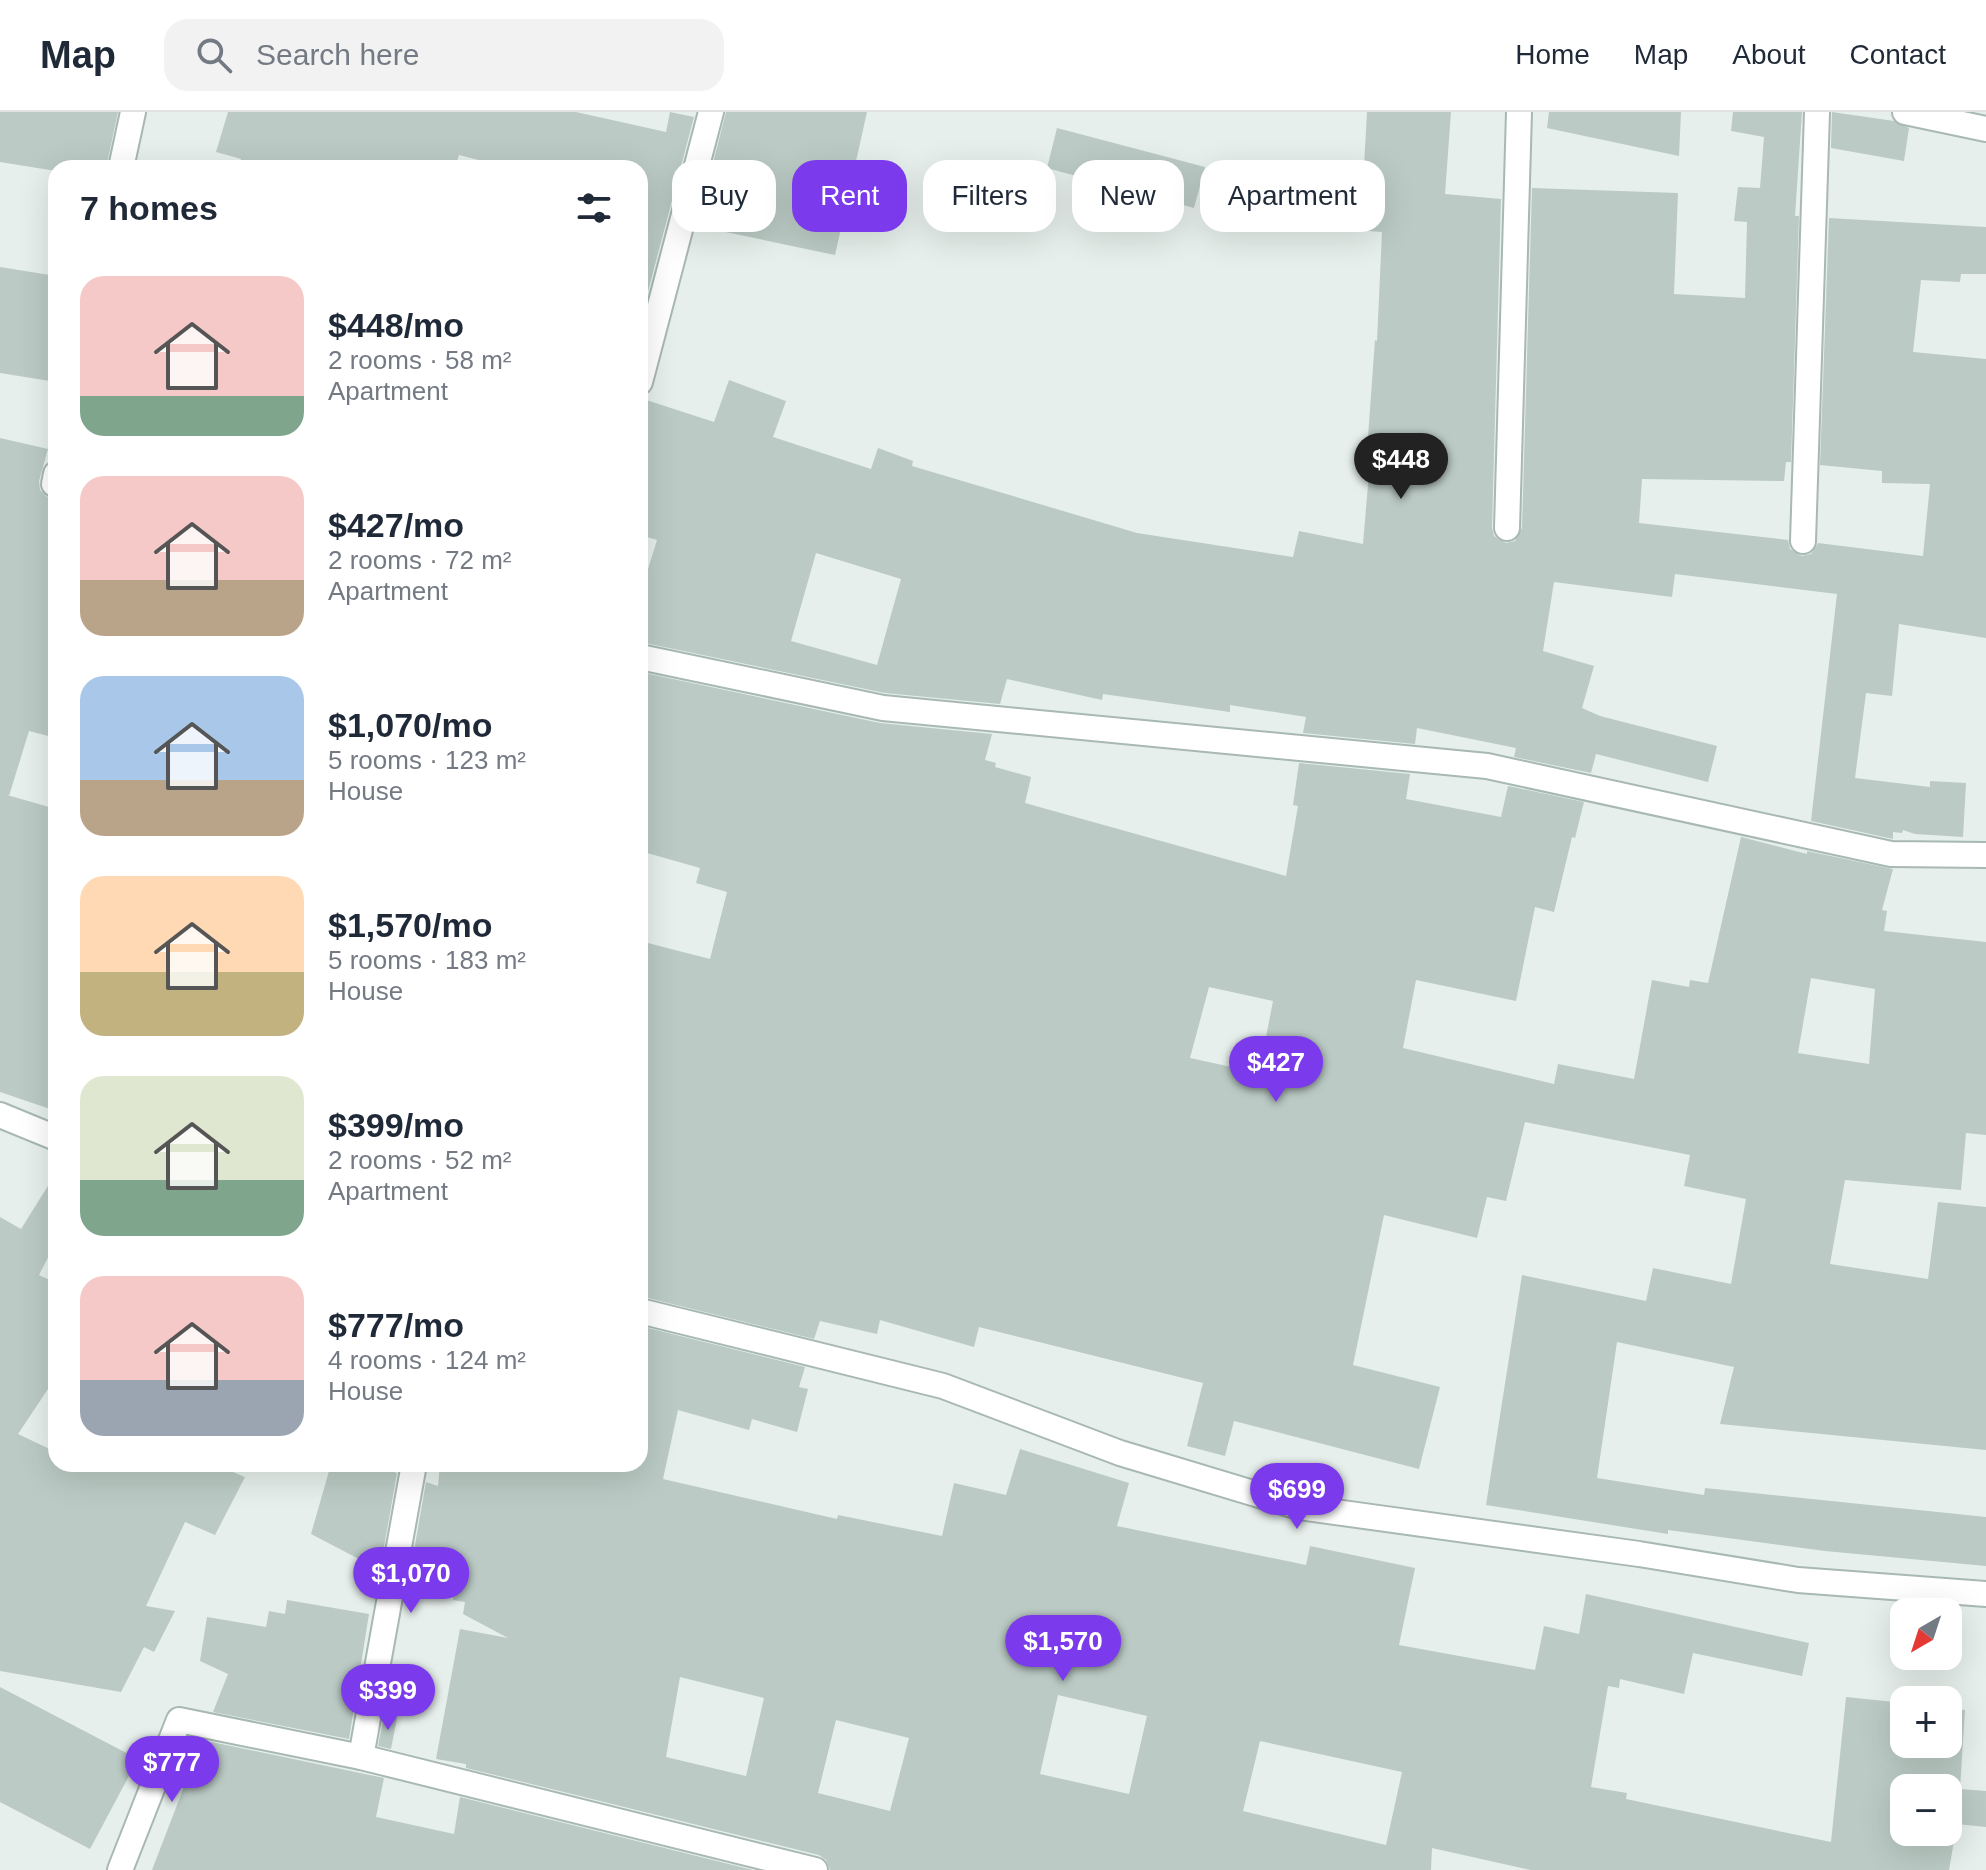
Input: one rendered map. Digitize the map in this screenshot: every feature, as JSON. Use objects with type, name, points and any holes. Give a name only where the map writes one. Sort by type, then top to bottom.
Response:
[{"type":"street","points":[[123,160],[133,112]]},
{"type":"street","points":[[648,352],[711,112]]},
{"type":"street","points":[[1507,528],[1519,112]]},
{"type":"street","points":[[1803,541],[1817,112]]},
{"type":"street","points":[[1905,112],[1986,129]]},
{"type":"street","points":[[648,659],[883,708],[1487,766],[1891,854],[1986,855]]},
{"type":"street","points":[[0,1115],[48,1135]]},
{"type":"street","points":[[648,1313],[943,1386],[1120,1453],[1299,1507],[1639,1554],[1798,1580],[1986,1594]]},
{"type":"street","points":[[361,1757],[413,1472]]},
{"type":"street","points":[[120,1870],[179,1720],[361,1757],[815,1870]]},
{"type":"building","points":[[0,112],[118,112],[108,160],[48,160],[48,170],[0,162]]},
{"type":"building","points":[[228,112],[576,112],[666,132],[670,112],[694,117],[683,160],[672,160],[672,200],[648,291],[648,160],[479,160],[459,155],[457,160],[241,159],[216,152]]},
{"type":"building","points":[[726,112],[867,112],[856,160],[792,160],[792,232],[840,232],[835,255],[726,232],[776,232],[776,160],[714,160]]},
{"type":"building","points":[[1367,112],[1451,112],[1445,194],[1501,199],[1492,528],[1494,536],[1506,543],[1515,541],[1522,528],[1532,188],[1678,193],[1674,294],[1745,298],[1747,222],[1734,221],[1738,187],[1760,188],[1764,137],[1731,131],[1733,112],[1802,112],[1795,216],[1799,216],[1791,462],[1786,462],[1784,481],[1642,479],[1639,523],[1788,540],[1790,549],[1802,556],[1811,554],[1818,543],[1923,556],[1930,484],[1882,483],[1882,471],[1820,465],[1829,218],[1986,227],[1986,274],[1961,274],[1960,282],[1921,280],[1913,352],[1986,359],[1986,638],[1899,624],[1892,696],[1866,693],[1855,778],[1930,787],[1930,781],[1966,783],[1963,837],[1915,834],[1903,830],[1902,833],[1893,832],[1893,839],[1811,821],[1837,594],[1675,574],[1672,597],[1554,582],[1543,651],[1594,666],[1582,708],[1600,716],[1717,746],[1708,782],[1596,754],[1591,773],[1514,757],[1516,748],[1417,728],[1415,744],[1303,733],[1306,717],[1230,705],[1230,712],[1103,694],[1102,700],[1007,679],[1000,704],[885,693],[648,644],[648,569],[657,540],[648,537],[648,401],[714,422],[729,380],[786,401],[773,437],[871,469],[878,448],[913,461],[912,466],[1137,533],[1293,557],[1299,531],[1363,544],[1382,232],[1385,232],[1385,160],[1364,160]],"holes":[[[816,553],[901,579],[877,665],[791,641]]]},
{"type":"building","points":[[1549,112],[1681,112],[1679,156],[1547,128]]},
{"type":"building","points":[[1832,112],[1894,121],[1909,128],[1904,161],[1831,148]]},
{"type":"building","points":[[1057,128],[1178,160],[1072,160],[1072,175],[1056,170],[1056,160],[1049,160]]},
{"type":"building","points":[[1184,161],[1200,166],[1200,186],[1194,208],[1184,205]]},
{"type":"building","points":[[0,267],[48,275],[48,381],[0,373]]},
{"type":"building","points":[[0,438],[48,449],[39,481],[40,490],[48,497],[48,736],[29,731],[9,796],[48,807],[48,1108],[0,1092]]},
{"type":"building","points":[[648,674],[880,723],[992,734],[985,760],[996,763],[995,767],[1031,777],[1025,803],[1286,876],[1298,806],[1293,805],[1299,763],[1410,774],[1406,799],[1501,817],[1508,786],[1584,802],[1554,912],[1535,907],[1516,1001],[1416,980],[1403,1048],[1554,1084],[1558,1064],[1634,1079],[1652,980],[1689,987],[1690,980],[1708,983],[1741,837],[1807,854],[1807,851],[1893,869],[1882,910],[1887,911],[1884,931],[1986,942],[1986,1135],[1966,1133],[1961,1190],[1845,1180],[1830,1264],[1928,1279],[1938,1202],[1986,1207],[1986,1450],[1720,1424],[1734,1367],[1617,1342],[1597,1478],[1704,1495],[1705,1488],[1986,1517],[1986,1566],[1825,1551],[1668,1530],[1668,1534],[1486,1505],[1522,1275],[1646,1301],[1653,1268],[1731,1284],[1746,1199],[1684,1186],[1690,1155],[1525,1122],[1506,1201],[1487,1197],[1477,1238],[1384,1215],[1353,1365],[1440,1387],[1419,1469],[1234,1421],[1225,1456],[1187,1446],[1203,1383],[979,1327],[974,1347],[880,1320],[877,1334],[820,1321],[814,1339],[648,1298],[648,943],[710,959],[727,892],[696,883],[700,868],[648,853]],"holes":[[[1811,978],[1875,989],[1869,1064],[1798,1053]],[[1209,987],[1273,1001],[1259,1073],[1190,1058]]]},
{"type":"building","points":[[48,1186],[48,1258],[39,1275],[48,1279],[48,1389],[18,1434],[48,1448],[48,1472],[233,1472],[245,1477],[215,1535],[185,1522],[146,1606],[175,1611],[154,1652],[144,1647],[121,1692],[0,1671],[0,1217],[21,1229]]},
{"type":"building","points":[[648,1328],[805,1367],[799,1387],[808,1389],[797,1432],[752,1419],[749,1430],[678,1410],[663,1479],[837,1519],[838,1515],[942,1536],[954,1483],[1006,1495],[1020,1449],[1129,1483],[1117,1526],[1306,1565],[1310,1546],[1415,1568],[1399,1645],[1535,1670],[1544,1626],[1579,1634],[1586,1594],[1809,1643],[1802,1676],[1693,1653],[1684,1694],[1620,1679],[1619,1688],[1608,1686],[1591,1787],[1627,1793],[1626,1799],[1831,1842],[1846,1697],[1890,1702],[1890,1758],[1962,1758],[1961,1774],[1890,1774],[1890,1846],[1953,1846],[1949,1870],[1531,1870],[1432,1848],[1431,1870],[830,1870],[826,1860],[819,1855],[466,1768],[466,1764],[436,1759],[460,1629],[508,1638],[463,1614],[465,1602],[453,1600],[458,1574],[412,1562],[426,1482],[438,1486],[439,1472],[648,1472]],"holes":[[[680,1677],[764,1698],[746,1776],[666,1757]],[[1058,1695],[1147,1716],[1129,1794],[1040,1774]],[[836,1720],[909,1738],[890,1811],[818,1793]],[[1260,1741],[1402,1772],[1386,1845],[1243,1811]]]},
{"type":"building","points":[[329,1472],[397,1473],[380,1570],[311,1534]]},
{"type":"building","points":[[287,1600],[369,1614],[349,1739],[213,1712],[228,1674],[200,1661],[207,1617],[266,1627],[269,1611],[285,1614]]},
{"type":"building","points":[[0,1687],[138,1759],[90,1849],[0,1802]]},
{"type":"building","points":[[1962,1710],[1965,1710],[1962,1757]]},
{"type":"building","points":[[384,1716],[397,1718],[391,1749],[378,1746]]},
{"type":"building","points":[[202,1740],[384,1778],[376,1817],[454,1834],[460,1797],[753,1870],[152,1870]]},
{"type":"building","points":[[1962,1789],[1986,1791],[1986,1827],[1962,1825]]}]
